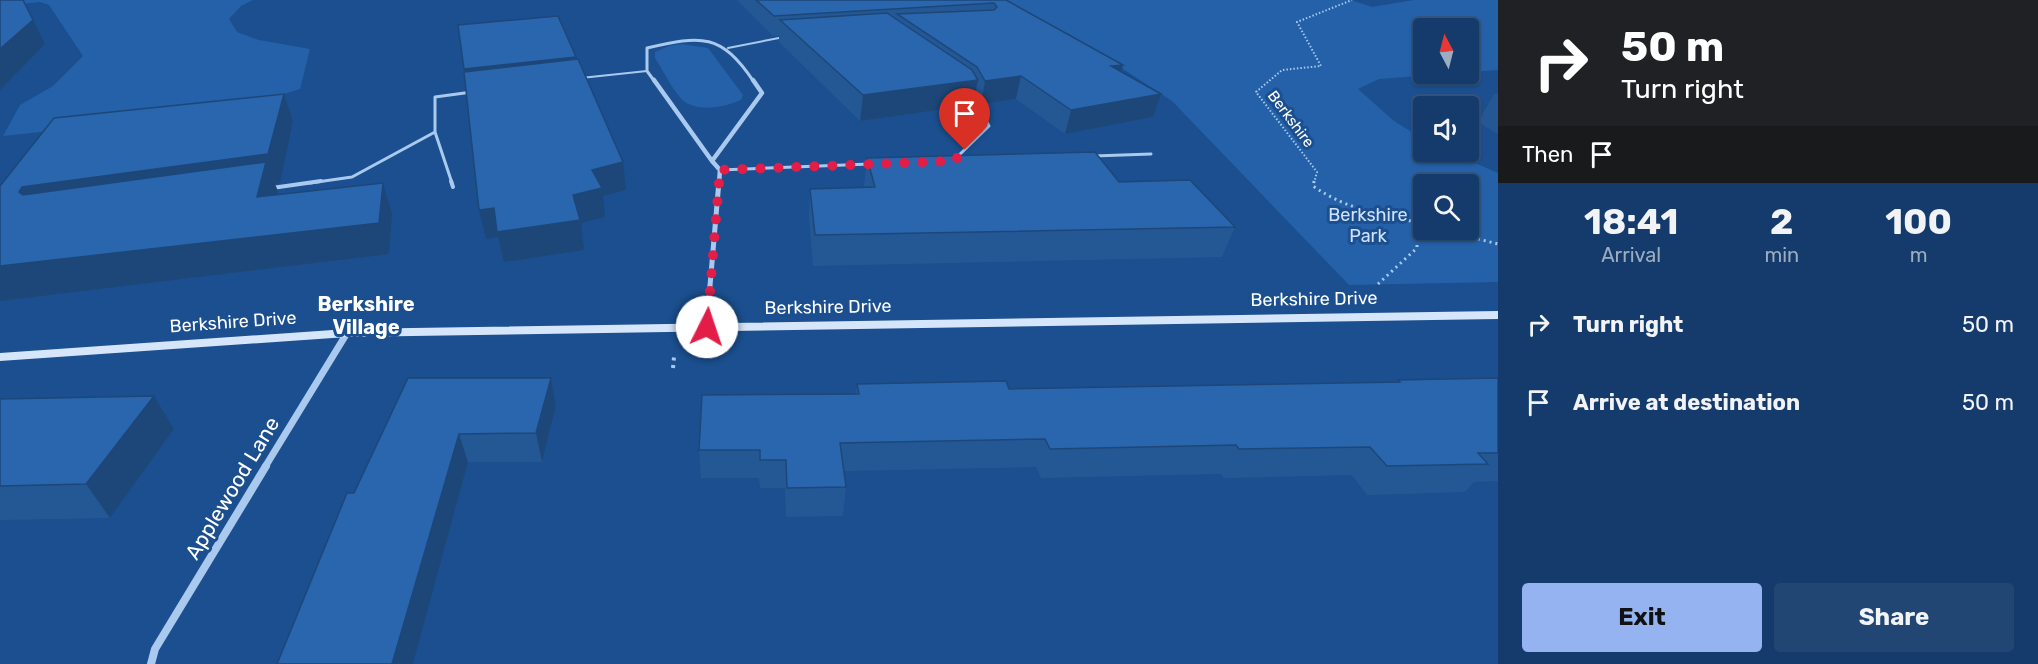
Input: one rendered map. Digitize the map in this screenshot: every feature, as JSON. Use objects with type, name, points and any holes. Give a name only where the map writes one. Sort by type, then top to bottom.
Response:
[{"type":"street","points":[[707,327],[720,170],[712,160],[647,70],[647,48],[679,40],[708,42],[728,48],[762,93],[712,160]]},
{"type":"street","name":"Berkshire Drive","points":[[0,357],[347,333],[1498,315]]},
{"type":"street","name":"Applewood Lane","points":[[151,664],[155,649],[347,333]]},
{"type":"lane","points":[[728,48],[786,37]]},
{"type":"lane","points":[[574,79],[647,70]]},
{"type":"lane","points":[[453,187],[435,132],[435,97],[482,91]]},
{"type":"lane","points":[[965,161],[954,161],[989,126],[971,92]]},
{"type":"lane","points":[[272,188],[352,177],[435,132]]},
{"type":"lane","points":[[1093,156],[1151,154]]},
{"type":"lane","points":[[720,170],[872,164]]},
{"type":"path","name":"Berkshire","points":[[1352,0],[1297,22],[1321,66],[1282,70],[1256,92],[1317,172],[1313,186],[1333,202],[1372,216],[1413,222]]},
{"type":"path","points":[[1479,239],[1498,244]]},
{"type":"path","points":[[1378,284],[1417,248],[1417,240]]},
{"type":"green space","points":[[0,0],[253,0],[241,6],[229,19],[237,32],[259,40],[310,49],[300,89],[224,113],[3,136],[20,105],[53,86],[83,56],[49,5],[40,2],[0,6]]},
{"type":"green space","name":"Berkshire Park","points":[[1000,0],[1351,0],[1372,7],[1414,0],[1498,0],[1498,70],[1479,71],[1479,18],[1413,18],[1413,76],[1379,79],[1358,89],[1394,121],[1413,133],[1413,162],[1473,162],[1498,173],[1498,282],[1349,285],[1172,101],[1071,35]]},
{"type":"green space","points":[[681,44],[708,48],[743,95],[741,100],[728,105],[705,108],[691,105],[681,99],[655,58],[655,52]]},
{"type":"building","points":[[0,0],[23,0],[33,20],[0,49]]},
{"type":"building","points":[[756,0],[1006,0],[1123,65],[1111,66],[1161,94],[1071,110],[1021,76],[985,81],[977,67],[897,14],[994,10],[997,7],[994,3],[774,16]]},
{"type":"building","points":[[887,13],[972,70],[978,80],[863,95],[780,20]]},
{"type":"building","points":[[558,16],[576,57],[464,69],[458,25]]},
{"type":"building","points":[[578,59],[623,162],[592,170],[602,188],[573,195],[580,220],[497,232],[494,208],[479,210],[464,72]]},
{"type":"building","points":[[284,94],[268,154],[22,187],[19,192],[23,195],[266,162],[257,197],[383,183],[379,223],[0,266],[0,186],[54,118]]},
{"type":"building","points":[[1095,152],[1119,182],[1190,180],[1235,227],[815,235],[810,189],[875,187],[867,158]]},
{"type":"building","points":[[408,378],[551,378],[536,433],[459,434],[392,664],[277,664],[347,493],[354,493]]},
{"type":"building","points":[[1498,378],[1498,453],[1478,453],[1488,464],[1387,466],[1370,447],[1239,449],[1236,445],[1050,449],[1045,439],[840,443],[846,487],[787,488],[786,460],[760,460],[760,450],[699,450],[702,395],[859,394],[857,384],[1006,381],[1009,389]]},
{"type":"building","points":[[154,396],[86,484],[0,486],[0,399]]},
{"type":"district","name":"Berkshire Village","points":[[366,316]]},
{"type":"route","points":[[707,327],[720,170],[954,161],[965,150]]}]
